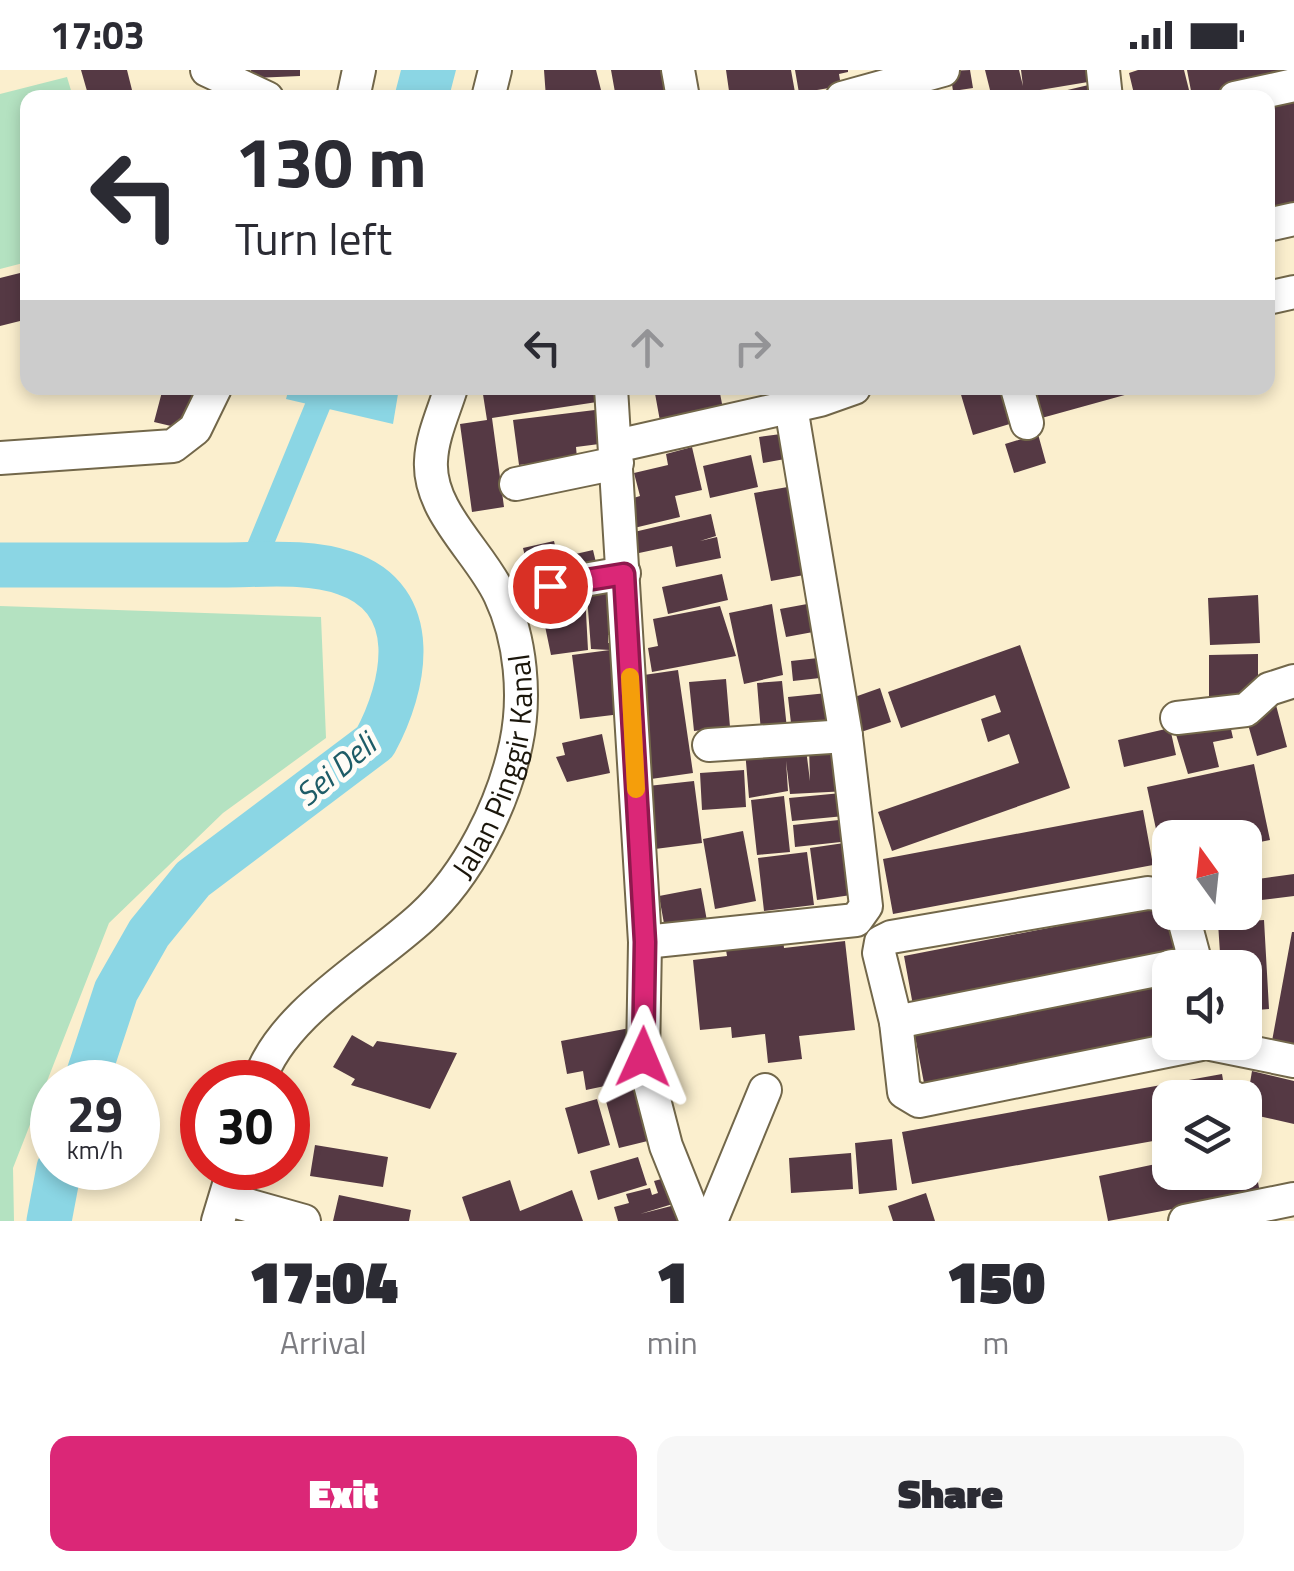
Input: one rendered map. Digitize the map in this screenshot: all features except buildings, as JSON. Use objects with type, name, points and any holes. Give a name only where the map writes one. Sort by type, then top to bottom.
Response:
[{"type":"street","points":[[205,70],[249,90]]},
{"type":"street","points":[[871,90],[943,70]]},
{"type":"street","points":[[0,458],[173,446],[195,429],[212,395]]},
{"type":"street","name":"Jalan Pinggir Kanal","points":[[265,1060],[288,1029],[426,914],[459,872],[501,794],[517,742],[521,694],[510,619],[500,593],[446,512],[434,484],[430,462],[449,395]]},
{"type":"street","points":[[612,395],[645,942],[643,1057],[666,1146],[696,1221]]},
{"type":"street","points":[[516,484],[831,395]]},
{"type":"street","points":[[1019,395],[1028,423]]},
{"type":"street","points":[[645,942],[856,920],[866,906],[846,736],[791,407]]},
{"type":"street","points":[[550,586],[624,574]]},
{"type":"street","points":[[1178,718],[1246,710],[1269,689],[1294,681]]},
{"type":"street","points":[[710,746],[846,736]]},
{"type":"street","points":[[1152,894],[891,936],[882,942],[880,953],[896,1022],[904,1092],[920,1101],[1152,1054]]},
{"type":"street","points":[[896,1022],[1152,974]]},
{"type":"street","points":[[1262,1054],[1294,1061]]},
{"type":"street","points":[[711,1221],[765,1090]]},
{"type":"street","points":[[226,1196],[304,1221]]},
{"type":"street","points":[[1186,1221],[1248,1215],[1294,1199]]},
{"type":"green space","points":[[67,77],[71,90],[20,90],[20,264],[0,269],[0,94]]},
{"type":"green space","points":[[0,606],[321,617],[326,738],[223,813],[109,923],[55,1060],[30,1060],[30,1125],[13,1168],[14,1221],[0,1221]]},
{"type":"water","points":[[401,70],[456,70],[451,90],[396,90]]},
{"type":"water","points":[[287,395],[398,395],[393,424],[286,399]]},
{"type":"waterway","points":[[252,565],[322,395]]},
{"type":"waterway","name":"Sei Deli","points":[[0,565],[316,566],[345,573],[370,585],[387,603],[397,623],[400,671],[386,720],[375,742],[193,879],[149,933],[116,991],[93,1060]]},
{"type":"waterway","name":"Sei Deli","points":[[49,1221],[55,1190]]},
{"type":"slow traffic","points":[[630,677],[636,789]]},
{"type":"route","points":[[550,586],[624,574],[645,942],[643,1057]]}]
